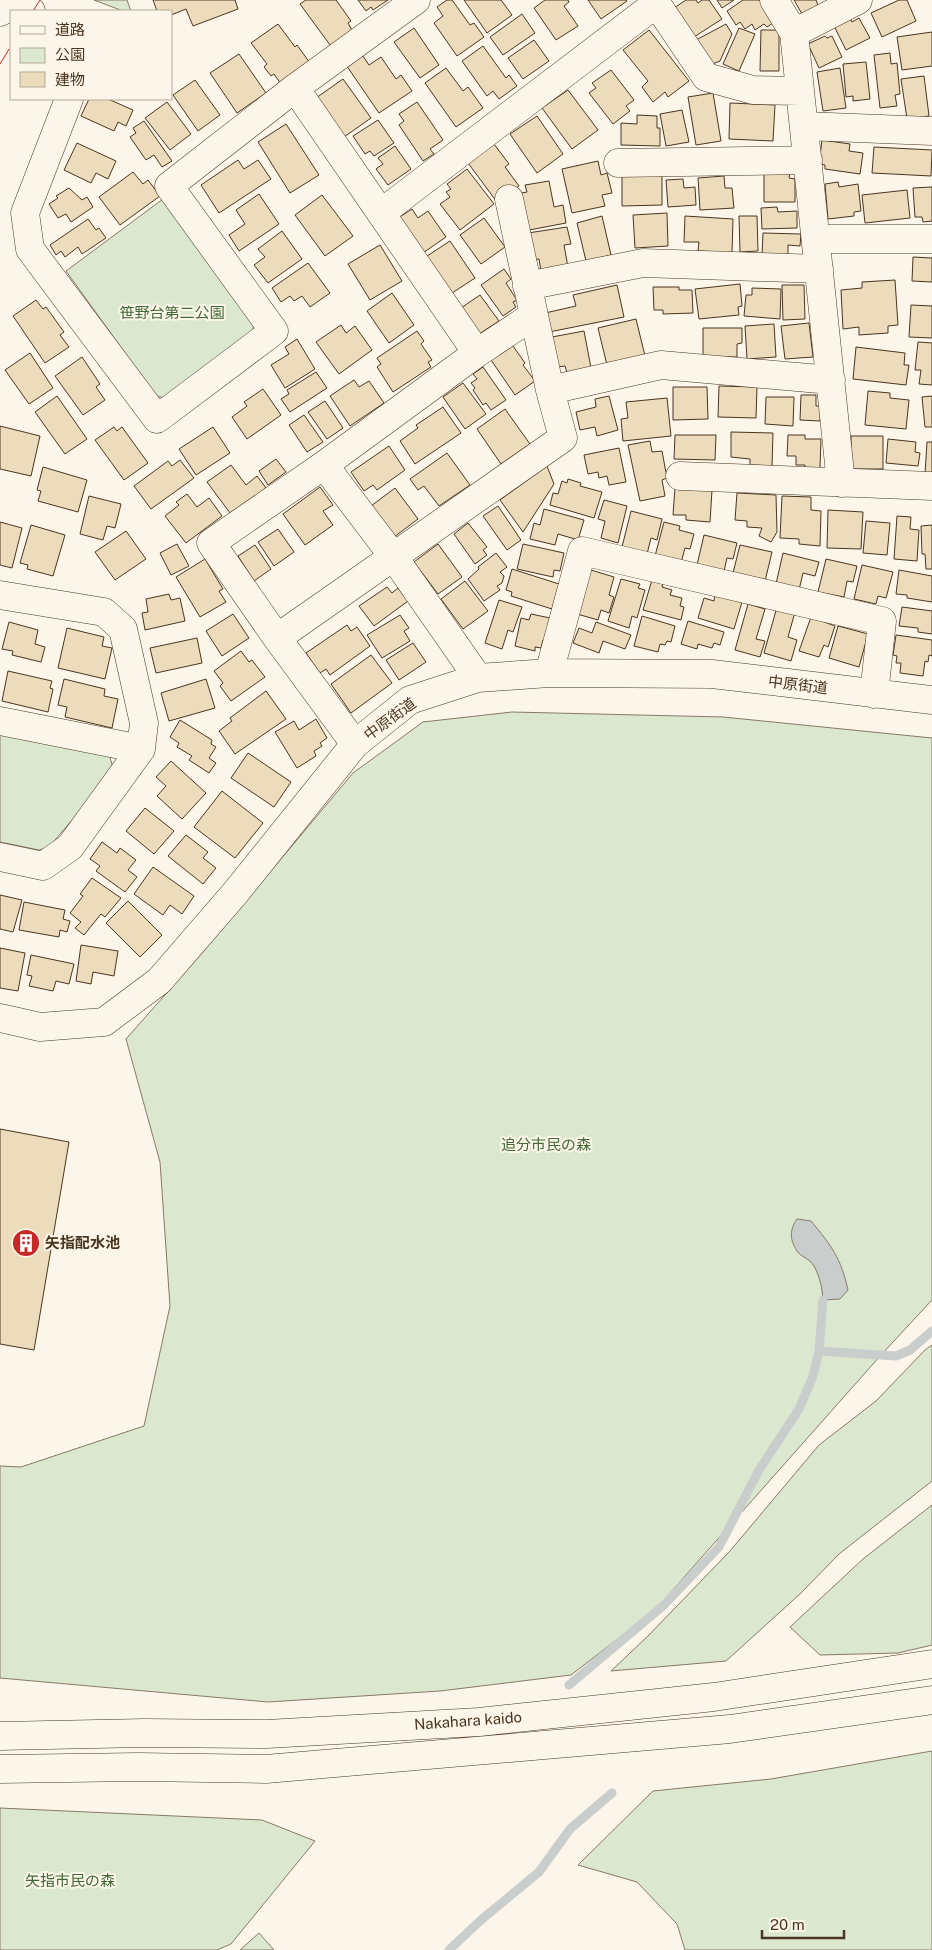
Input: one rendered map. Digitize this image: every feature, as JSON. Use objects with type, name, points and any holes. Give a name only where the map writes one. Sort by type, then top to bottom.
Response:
[{"type":"street","points":[[69,100],[25,213],[30,249],[157,419],[274,331],[169,186],[295,88],[416,0]]},
{"type":"street","points":[[774,0],[794,33],[842,483]]},
{"type":"street","points":[[794,33],[858,0]]},
{"type":"street","points":[[380,213],[655,2],[706,77],[753,90],[800,91]]},
{"type":"street","points":[[0,12],[14,5],[28,10]]},
{"type":"street","points":[[295,88],[477,352]]},
{"type":"street","points":[[804,126],[932,131]]},
{"type":"street","points":[[618,163],[808,160]]},
{"type":"street","points":[[277,638],[562,438],[509,199]]},
{"type":"street","points":[[816,239],[932,239]]},
{"type":"street","points":[[527,286],[643,263],[819,269]]},
{"type":"street","points":[[356,744],[277,638],[211,543],[324,465],[477,352],[534,314]]},
{"type":"street","points":[[550,390],[661,365],[831,380]]},
{"type":"street","points":[[324,465],[393,556],[478,678]]},
{"type":"street","points":[[680,476],[932,486]]},
{"type":"street","points":[[549,673],[582,551],[882,621],[874,694]]},
{"type":"street","points":[[0,594],[104,612],[124,629],[144,723],[141,749],[70,847],[42,866],[0,858]]},
{"type":"street","name":"中原街道","points":[[0,1018],[40,1027],[104,1022],[159,981],[236,892],[356,744],[410,700],[478,678],[549,673],[712,674],[932,700]]},
{"type":"street","points":[[0,721],[141,749]]},
{"type":"street","name":"Nakahara kaido","points":[[0,1736],[144,1733],[267,1734],[479,1722],[714,1697],[932,1664]]},
{"type":"street","name":"Nakahara kaido","points":[[0,1769],[138,1767],[266,1769],[730,1729],[932,1700]]},
{"type":"green space","points":[[94,0],[127,0],[131,10],[120,10]]},
{"type":"green space","name":"笹野台第二公園","points":[[163,199],[254,322],[252,336],[165,398],[156,396],[66,271]]},
{"type":"green space","name":"追分市民の森","points":[[512,712],[723,717],[932,738],[932,1300],[655,1610],[571,1675],[440,1691],[268,1702],[0,1678],[0,1466],[21,1467],[144,1426],[170,1306],[160,1162],[126,1039],[203,952],[353,773],[423,722]]},
{"type":"green space","points":[[0,733],[109,754],[114,771],[49,847],[39,850],[0,842]]},
{"type":"green space","points":[[932,1345],[932,1481],[839,1554],[801,1593],[726,1661],[611,1671],[648,1636],[730,1551],[819,1445],[876,1401]]},
{"type":"green space","points":[[932,1505],[932,1645],[898,1653],[820,1655],[790,1627],[863,1559]]},
{"type":"green space","points":[[932,1751],[932,1950],[685,1950],[677,1924],[637,1882],[578,1865],[653,1791],[771,1779]]},
{"type":"green space","name":"矢指市民の森","points":[[0,1808],[262,1820],[315,1841],[231,1944],[217,1950],[0,1950]]},
{"type":"green space","points":[[259,1933],[274,1950],[240,1950]]},
{"type":"shaded area","points":[[797,1219],[811,1221],[834,1252],[842,1269],[848,1290],[840,1299],[823,1300],[818,1274],[814,1266],[794,1247],[792,1230]]},
{"type":"building","points":[[153,0],[235,0],[238,9],[193,26],[186,9],[172,15],[172,10],[157,10]]},
{"type":"building","points":[[306,0],[336,0],[351,21],[348,23],[352,30],[347,33],[349,37],[333,49],[300,4]]},
{"type":"building","points":[[358,0],[388,0],[373,10],[371,7],[366,11]]},
{"type":"building","points":[[447,0],[452,0],[470,25],[474,23],[484,37],[457,56],[434,23],[443,16],[437,7]]},
{"type":"building","points":[[464,0],[501,0],[512,15],[487,33]]},
{"type":"building","points":[[545,0],[568,0],[569,2],[564,6],[578,26],[556,40],[534,8]]},
{"type":"building","points":[[588,0],[626,0],[627,1],[601,19]]},
{"type":"building","points":[[686,0],[696,0],[698,3],[702,0],[709,0],[722,19],[694,37],[674,8]]},
{"type":"building","points":[[717,0],[734,0],[722,8]]},
{"type":"building","points":[[743,0],[761,0],[776,21],[767,27],[764,24],[755,30],[752,24],[745,29],[740,22],[736,25],[727,11]]},
{"type":"building","points":[[794,0],[816,0],[818,5],[802,14]]},
{"type":"building","points":[[899,0],[907,0],[916,21],[882,37],[871,13]]},
{"type":"building","points":[[522,14],[535,33],[503,55],[490,37]]},
{"type":"building","points":[[850,17],[852,22],[859,18],[870,38],[846,50],[834,26]]},
{"type":"building","points":[[278,24],[310,63],[281,84],[274,74],[271,76],[264,67],[267,64],[251,43]]},
{"type":"building","points":[[726,24],[732,34],[720,61],[710,65],[696,40]]},
{"type":"building","points":[[414,28],[439,65],[420,78],[394,42]]},
{"type":"building","points":[[739,28],[755,34],[739,71],[723,64]]},
{"type":"building","points":[[649,30],[689,81],[668,97],[665,92],[653,102],[642,87],[648,81],[623,50]]},
{"type":"building","points":[[761,30],[779,30],[779,71],[760,71]]},
{"type":"building","points":[[932,32],[932,66],[902,70],[897,37]]},
{"type":"building","points":[[825,36],[827,38],[832,36],[842,57],[819,68],[808,44]]},
{"type":"building","points":[[534,40],[549,61],[523,79],[508,58]]},
{"type":"building","points":[[483,46],[506,78],[509,75],[517,86],[499,99],[493,91],[487,96],[462,61]]},
{"type":"building","points":[[361,53],[369,65],[381,57],[396,79],[401,75],[412,91],[379,113],[346,65]]},
{"type":"building","points":[[890,53],[891,64],[897,63],[900,94],[895,95],[897,106],[880,108],[874,55]]},
{"type":"building","points":[[239,54],[266,93],[237,113],[210,73]]},
{"type":"building","points":[[866,62],[870,99],[853,101],[853,96],[846,97],[843,64]]},
{"type":"building","points":[[446,68],[463,91],[468,87],[483,108],[456,127],[425,83]]},
{"type":"building","points":[[840,68],[846,108],[823,111],[817,72]]},
{"type":"building","points":[[611,70],[634,100],[626,106],[630,111],[613,124],[589,93],[596,88],[592,83]]},
{"type":"building","points":[[924,76],[929,116],[907,119],[901,79]]},
{"type":"building","points":[[343,79],[371,118],[344,137],[316,98]]},
{"type":"building","points":[[195,80],[220,115],[198,131],[173,95]]},
{"type":"building","points":[[568,90],[598,130],[572,149],[542,108]]},
{"type":"building","points":[[713,93],[721,141],[696,145],[688,97]]},
{"type":"building","points":[[89,100],[110,100],[133,110],[126,126],[118,122],[114,131],[81,116]]},
{"type":"building","points":[[167,102],[191,134],[170,150],[145,118]]},
{"type":"building","points":[[417,102],[443,140],[430,149],[434,154],[423,161],[399,125],[404,121],[399,114]]},
{"type":"building","points":[[730,103],[775,105],[773,141],[729,139]]},
{"type":"building","points":[[682,110],[689,142],[666,146],[660,114]]},
{"type":"building","points":[[637,115],[657,116],[657,128],[660,128],[660,146],[621,145],[621,123],[637,124]]},
{"type":"building","points":[[537,116],[563,154],[537,173],[510,134]]},
{"type":"building","points":[[378,120],[394,143],[374,156],[370,151],[365,154],[353,136]]},
{"type":"building","points":[[144,121],[172,161],[162,167],[154,155],[146,160],[130,137],[136,133],[133,128]]},
{"type":"building","points":[[286,124],[319,175],[290,193],[258,142]]},
{"type":"building","points":[[491,140],[509,164],[505,167],[519,186],[497,202],[465,159]]},
{"type":"building","points":[[822,140],[850,144],[849,151],[863,153],[860,174],[825,169],[825,165],[819,164]]},
{"type":"building","points":[[77,143],[116,161],[108,179],[96,173],[91,183],[64,170]]},
{"type":"building","points":[[395,146],[411,169],[388,185],[376,169],[383,164],[378,158]]},
{"type":"building","points":[[874,147],[932,150],[931,176],[872,173]]},
{"type":"building","points":[[238,160],[244,169],[258,160],[271,179],[219,213],[201,185]]},
{"type":"building","points":[[598,161],[601,175],[607,173],[612,193],[602,195],[605,206],[572,213],[562,169]]},
{"type":"building","points":[[467,169],[494,204],[460,230],[440,204],[450,197],[446,192],[451,189],[447,184]]},
{"type":"building","points":[[133,172],[143,184],[148,180],[160,196],[120,225],[99,197]]},
{"type":"building","points":[[622,172],[662,172],[662,205],[622,206]]},
{"type":"building","points":[[764,173],[790,173],[789,178],[795,179],[795,202],[764,202]]},
{"type":"building","points":[[724,176],[725,188],[732,188],[734,208],[700,210],[698,178]]},
{"type":"building","points":[[683,179],[684,188],[695,187],[696,205],[668,207],[666,180]]},
{"type":"building","points":[[549,181],[554,207],[563,205],[566,223],[524,231],[516,194],[527,192],[525,185]]},
{"type":"building","points":[[838,182],[839,187],[858,184],[861,211],[854,212],[854,216],[828,219],[825,184]]},
{"type":"building","points":[[932,187],[932,221],[923,222],[922,217],[915,217],[913,188]]},
{"type":"building","points":[[69,188],[82,200],[87,197],[93,207],[71,222],[66,214],[58,218],[49,204],[58,198],[56,196]]},
{"type":"building","points":[[907,190],[910,218],[865,223],[862,195]]},
{"type":"building","points":[[259,194],[279,224],[239,251],[229,235],[245,224],[236,210]]},
{"type":"building","points":[[322,195],[353,236],[325,256],[295,215]]},
{"type":"building","points":[[777,207],[778,212],[797,211],[797,228],[762,229],[761,208]]},
{"type":"building","points":[[412,209],[418,218],[428,211],[446,237],[420,255],[395,220]]},
{"type":"building","points":[[667,213],[668,246],[635,248],[633,215]]},
{"type":"building","points":[[602,216],[611,255],[586,261],[577,223]]},
{"type":"building","points":[[685,216],[733,219],[732,253],[698,251],[699,242],[684,242]]},
{"type":"building","points":[[739,216],[757,216],[758,251],[740,252]]},
{"type":"building","points":[[484,218],[505,247],[481,264],[460,235]]},
{"type":"building","points":[[88,219],[96,230],[99,228],[106,238],[82,254],[78,247],[65,257],[61,251],[56,255],[50,245]]},
{"type":"building","points":[[567,227],[571,244],[564,245],[568,267],[541,271],[539,259],[533,260],[528,233]]},
{"type":"building","points":[[282,231],[302,259],[268,283],[254,265],[265,257],[258,249]]},
{"type":"building","points":[[763,233],[801,234],[800,246],[788,245],[788,259],[762,255]]},
{"type":"building","points":[[450,241],[475,278],[446,297],[421,260]]},
{"type":"building","points":[[380,245],[402,281],[370,300],[348,264]]},
{"type":"building","points":[[913,257],[932,258],[932,282],[912,281]]},
{"type":"building","points":[[308,263],[330,293],[310,307],[302,296],[294,301],[290,296],[281,302],[272,288]]},
{"type":"building","points":[[504,269],[511,279],[506,283],[517,300],[513,302],[516,307],[503,316],[481,285]]},
{"type":"building","points":[[895,280],[898,325],[888,326],[888,333],[859,335],[859,327],[843,329],[841,290],[862,288],[862,282]]},
{"type":"building","points":[[740,284],[742,306],[738,307],[739,315],[699,319],[695,289]]},
{"type":"building","points":[[617,285],[624,317],[549,332],[545,313],[576,306],[573,295]]},
{"type":"building","points":[[782,285],[804,285],[805,319],[783,320]]},
{"type":"building","points":[[653,287],[679,287],[679,290],[692,290],[693,313],[663,314],[663,310],[654,310]]},
{"type":"building","points":[[752,288],[781,289],[780,319],[744,316],[746,295],[752,295]]},
{"type":"building","points":[[392,293],[414,325],[389,343],[367,311]]},
{"type":"building","points":[[480,295],[499,321],[476,336],[458,310]]},
{"type":"building","points":[[36,300],[43,309],[46,307],[64,332],[60,335],[69,347],[45,363],[13,316]]},
{"type":"building","points":[[911,305],[932,306],[932,338],[909,337]]},
{"type":"building","points":[[636,319],[645,356],[607,365],[598,328]]},
{"type":"building","points":[[809,323],[813,357],[785,359],[781,326]]},
{"type":"building","points":[[774,324],[776,357],[747,359],[745,326]]},
{"type":"building","points":[[341,325],[346,333],[355,326],[372,350],[339,374],[316,342]]},
{"type":"building","points":[[703,328],[742,328],[742,343],[737,344],[737,357],[703,357]]},
{"type":"building","points":[[417,331],[424,341],[421,344],[432,360],[428,362],[431,367],[393,392],[377,367],[381,364],[377,358]]},
{"type":"building","points":[[584,331],[591,368],[567,373],[565,366],[558,367],[552,337]]},
{"type":"building","points":[[297,339],[315,369],[285,388],[271,365],[289,354],[285,347]]},
{"type":"building","points":[[918,342],[932,343],[932,385],[919,384],[921,370],[915,370]]},
{"type":"building","points":[[513,346],[525,363],[523,365],[535,381],[515,395],[491,360]]},
{"type":"building","points":[[856,347],[905,353],[904,365],[909,365],[906,385],[853,379]]},
{"type":"building","points":[[30,353],[53,388],[29,404],[5,370]]},
{"type":"building","points":[[82,357],[100,384],[96,387],[105,400],[83,415],[55,376]]},
{"type":"building","points":[[483,367],[506,400],[491,410],[486,403],[483,405],[473,390],[475,388],[471,383],[477,379],[473,374]]},
{"type":"building","points":[[316,372],[327,388],[290,412],[281,399],[289,394],[287,390]]},
{"type":"building","points":[[354,380],[359,387],[369,381],[384,403],[350,426],[330,396]]},
{"type":"building","points":[[463,383],[486,414],[465,429],[443,397]]},
{"type":"building","points":[[719,386],[757,387],[756,418],[718,417]]},
{"type":"building","points":[[673,387],[707,387],[708,419],[673,420]]},
{"type":"building","points":[[263,389],[281,415],[247,439],[232,417],[247,406],[244,402]]},
{"type":"building","points":[[868,391],[890,393],[890,398],[909,400],[906,429],[865,425]]},
{"type":"building","points":[[801,395],[816,395],[816,406],[821,406],[820,421],[800,420]]},
{"type":"building","points":[[57,396],[87,439],[65,454],[35,412]]},
{"type":"building","points":[[609,396],[618,430],[597,436],[595,427],[580,430],[576,412],[596,407],[595,399]]},
{"type":"building","points":[[932,396],[932,427],[925,427],[922,397]]},
{"type":"building","points":[[766,397],[794,397],[793,426],[765,424]]},
{"type":"building","points":[[667,398],[671,436],[623,441],[621,419],[628,418],[626,402]]},
{"type":"building","points":[[325,401],[343,428],[327,439],[308,412]]},
{"type":"building","points":[[443,407],[461,433],[415,464],[400,441],[418,428],[416,425]]},
{"type":"building","points":[[505,409],[530,444],[501,464],[477,429]]},
{"type":"building","points":[[304,415],[323,442],[307,452],[289,425]]},
{"type":"building","points":[[0,426],[40,436],[31,476],[0,469]]},
{"type":"building","points":[[114,427],[117,431],[122,427],[148,463],[124,480],[95,440]]},
{"type":"building","points":[[213,427],[230,453],[196,475],[179,449]]},
{"type":"building","points":[[731,432],[773,433],[772,466],[750,465],[750,459],[731,457]]},
{"type":"building","points":[[675,435],[716,435],[715,460],[674,459]]},
{"type":"building","points":[[788,435],[805,435],[805,439],[821,439],[820,468],[805,468],[805,465],[796,465],[796,456],[787,456]]},
{"type":"building","points":[[851,436],[883,436],[883,469],[851,469]]},
{"type":"building","points":[[888,439],[916,442],[915,452],[920,453],[918,466],[886,463]]},
{"type":"building","points":[[650,441],[652,452],[662,451],[667,478],[662,480],[665,496],[640,501],[628,445]]},
{"type":"building","points":[[927,442],[932,442],[932,474],[925,474]]},
{"type":"building","points":[[389,446],[405,470],[377,490],[373,485],[364,491],[351,472]]},
{"type":"building","points":[[619,448],[626,482],[609,485],[607,476],[599,478],[598,472],[588,474],[584,455]]},
{"type":"building","points":[[447,453],[470,485],[439,506],[424,486],[418,490],[410,479]]},
{"type":"building","points":[[276,459],[286,472],[268,485],[259,471]]},
{"type":"building","points":[[180,460],[194,478],[151,509],[134,486],[168,461],[172,466]]},
{"type":"building","points":[[231,465],[246,485],[257,476],[266,488],[230,513],[207,482]]},
{"type":"building","points":[[547,466],[554,484],[523,532],[500,500]]},
{"type":"building","points":[[43,467],[87,480],[78,512],[38,501],[41,491],[37,490]]},
{"type":"building","points":[[568,479],[581,483],[580,486],[602,492],[594,518],[550,505],[553,493],[558,494],[562,481],[567,483]]},
{"type":"building","points":[[320,487],[333,505],[323,511],[333,525],[305,545],[283,514]]},
{"type":"building","points":[[395,488],[418,519],[394,537],[371,506]]},
{"type":"building","points":[[675,488],[712,490],[710,522],[686,520],[686,515],[673,515]]},
{"type":"building","points":[[737,493],[776,495],[777,532],[771,542],[759,536],[762,528],[747,527],[747,521],[735,520]]},
{"type":"building","points":[[187,494],[197,507],[209,498],[222,516],[186,543],[165,516],[179,505],[176,502]]},
{"type":"building","points":[[89,496],[121,504],[115,528],[107,526],[103,540],[80,534]]},
{"type":"building","points":[[782,496],[811,497],[811,510],[821,511],[820,546],[799,544],[799,539],[780,538]]},
{"type":"building","points":[[604,500],[627,506],[618,543],[601,538],[605,521],[598,519]]},
{"type":"building","points":[[498,506],[521,540],[507,550],[483,516]]},
{"type":"building","points":[[544,509],[584,520],[578,540],[558,534],[555,545],[530,539],[534,523],[540,525]]},
{"type":"building","points":[[828,510],[863,512],[861,549],[827,548]]},
{"type":"building","points":[[631,511],[662,519],[657,540],[651,538],[647,554],[622,547]]},
{"type":"building","points":[[897,516],[911,517],[910,529],[919,530],[917,561],[894,559]]},
{"type":"building","points":[[866,521],[890,523],[887,555],[863,553]]},
{"type":"building","points":[[0,522],[22,528],[12,568],[0,565]]},
{"type":"building","points":[[664,522],[680,526],[679,530],[694,534],[690,549],[685,548],[681,563],[655,556]]},
{"type":"building","points":[[468,523],[487,547],[483,550],[487,555],[475,564],[454,534]]},
{"type":"building","points":[[31,525],[65,535],[53,576],[27,569],[28,565],[20,563]]},
{"type":"building","points":[[932,525],[932,569],[926,569],[925,554],[922,554],[921,526]]},
{"type":"building","points":[[278,529],[294,552],[274,566],[258,542]]},
{"type":"building","points":[[126,531],[146,559],[115,580],[95,552]]},
{"type":"building","points":[[704,535],[737,543],[733,559],[727,558],[724,571],[697,565]]},
{"type":"building","points":[[177,544],[189,566],[171,575],[160,553]]},
{"type":"building","points":[[438,544],[462,577],[438,594],[414,562]]},
{"type":"building","points":[[523,544],[564,553],[560,571],[554,570],[553,577],[517,569]]},
{"type":"building","points":[[255,545],[271,569],[254,581],[238,556]]},
{"type":"building","points":[[740,545],[772,552],[765,581],[733,573]]},
{"type":"building","points":[[496,553],[507,567],[500,572],[504,576],[502,583],[497,586],[500,590],[484,601],[468,579],[479,569],[478,567]]},
{"type":"building","points":[[783,553],[819,562],[815,576],[803,573],[799,590],[776,584]]},
{"type":"building","points":[[205,559],[223,589],[219,591],[226,602],[200,617],[176,577]]},
{"type":"building","points":[[826,559],[857,566],[853,582],[847,581],[844,597],[818,592]]},
{"type":"building","points":[[862,565],[893,572],[886,598],[878,596],[876,604],[854,599]]},
{"type":"building","points":[[512,569],[559,584],[552,609],[511,596],[512,592],[506,590]]},
{"type":"building","points":[[591,570],[614,577],[609,595],[614,597],[609,613],[601,610],[598,620],[577,614]]},
{"type":"building","points":[[899,570],[932,576],[932,602],[907,598],[907,595],[896,594]]},
{"type":"building","points":[[621,579],[640,584],[638,588],[645,590],[637,618],[632,616],[629,628],[608,621]]},
{"type":"building","points":[[652,580],[663,583],[662,587],[672,590],[670,595],[682,598],[680,606],[684,607],[681,620],[643,610]]},
{"type":"building","points":[[465,581],[488,611],[463,629],[441,599]]},
{"type":"building","points":[[387,587],[392,593],[398,588],[408,601],[374,626],[359,606]]},
{"type":"building","points":[[169,594],[171,600],[180,598],[185,621],[145,630],[142,613],[148,612],[146,599]]},
{"type":"building","points":[[715,594],[742,602],[734,629],[698,618],[704,598],[714,601]]},
{"type":"building","points":[[499,600],[522,607],[513,632],[508,630],[502,649],[485,643]]},
{"type":"building","points":[[748,604],[765,609],[756,639],[765,641],[760,657],[735,650]]},
{"type":"building","points":[[777,607],[795,612],[788,637],[797,640],[791,661],[764,653]]},
{"type":"building","points":[[902,607],[932,611],[932,634],[918,632],[918,628],[899,626]]},
{"type":"building","points":[[233,614],[249,638],[222,656],[206,631]]},
{"type":"building","points":[[531,614],[555,619],[550,642],[543,640],[541,648],[535,647],[535,651],[515,646],[521,618],[529,620]]},
{"type":"building","points":[[400,615],[409,628],[404,631],[410,641],[382,658],[367,635]]},
{"type":"building","points":[[642,616],[675,626],[671,642],[667,641],[665,645],[660,644],[658,652],[634,646]]},
{"type":"building","points":[[811,617],[835,626],[828,647],[824,645],[819,657],[799,651]]},
{"type":"building","points":[[688,621],[724,632],[720,645],[714,643],[712,648],[698,644],[697,649],[681,644]]},
{"type":"building","points":[[9,622],[38,630],[35,644],[45,647],[41,662],[12,655],[13,651],[2,649]]},
{"type":"building","points":[[596,622],[631,635],[625,649],[603,641],[599,653],[573,643],[579,628],[592,633]]},
{"type":"building","points":[[347,625],[351,631],[357,627],[370,646],[330,675],[326,669],[320,673],[306,653]]},
{"type":"building","points":[[838,626],[868,634],[859,667],[829,658]]},
{"type":"building","points":[[67,628],[104,637],[102,646],[112,648],[105,679],[58,668]]},
{"type":"building","points":[[896,635],[932,640],[932,656],[929,655],[928,662],[925,661],[923,676],[900,673],[901,663],[896,663],[897,656],[893,655]]},
{"type":"building","points":[[197,638],[202,663],[156,673],[150,648]]},
{"type":"building","points":[[413,643],[426,662],[399,680],[386,660]]},
{"type":"building","points":[[241,651],[249,662],[252,660],[265,677],[231,701],[220,686],[223,683],[214,671]]},
{"type":"building","points":[[371,655],[392,683],[351,713],[331,684]]},
{"type":"building","points":[[8,671],[52,681],[50,688],[53,689],[48,712],[2,701]]},
{"type":"building","points":[[64,679],[105,689],[104,696],[118,699],[112,728],[65,717],[67,707],[58,705]]},
{"type":"building","points":[[206,679],[215,708],[169,721],[161,693]]},
{"type":"building","points":[[266,691],[286,719],[235,754],[219,731],[232,721],[230,718]]},
{"type":"building","points":[[316,719],[327,738],[320,743],[322,746],[314,751],[316,756],[297,768],[275,732],[294,721],[299,730]]},
{"type":"building","points":[[180,720],[212,740],[211,744],[216,747],[209,758],[216,763],[209,773],[189,760],[192,756],[177,747],[179,743],[170,737]]},
{"type":"building","points":[[248,753],[291,782],[274,807],[231,778]]},
{"type":"building","points":[[171,761],[206,793],[182,819],[157,796],[166,786],[156,777]]},
{"type":"building","points":[[222,791],[263,823],[235,858],[194,827]]},
{"type":"building","points":[[145,808],[174,831],[154,854],[126,831]]},
{"type":"building","points":[[186,835],[208,852],[203,858],[216,868],[203,884],[168,856]]},
{"type":"building","points":[[102,842],[117,853],[120,848],[136,860],[128,870],[137,877],[125,892],[96,871],[100,866],[90,859]]},
{"type":"building","points":[[153,867],[194,896],[182,914],[170,905],[163,915],[134,894]]},
{"type":"building","points":[[92,878],[121,898],[105,917],[101,914],[84,935],[75,928],[81,922],[70,913],[83,896],[80,894]]},
{"type":"building","points":[[0,895],[22,900],[13,932],[0,929]]},
{"type":"building","points":[[128,901],[162,935],[140,957],[106,923]]},
{"type":"building","points":[[24,902],[65,910],[63,919],[70,921],[67,932],[60,930],[59,937],[19,930]]},
{"type":"building","points":[[81,945],[118,951],[114,976],[93,972],[91,984],[76,981]]},
{"type":"building","points":[[0,948],[25,953],[18,991],[0,988]]},
{"type":"building","points":[[31,955],[74,964],[69,984],[56,981],[53,991],[29,986],[32,976],[27,975]]},
{"type":"building","name":"矢指配水池","points":[[0,1129],[69,1142],[34,1350],[0,1344]]},
{"type":"waterway","points":[[819,1351],[823,1300]]},
{"type":"waterway","points":[[569,1685],[664,1605],[719,1547],[759,1470],[799,1409],[813,1376],[819,1351],[896,1356],[910,1350],[932,1331]]},
{"type":"waterway","points":[[449,1950],[481,1920],[539,1872],[570,1829],[612,1793]]},
{"type":"power","points":[[34,10],[40,0]]},
{"type":"power","points":[[0,64],[10,48]]},
{"type":"place","name":"矢指配水池","points":[[26,1243]]}]
